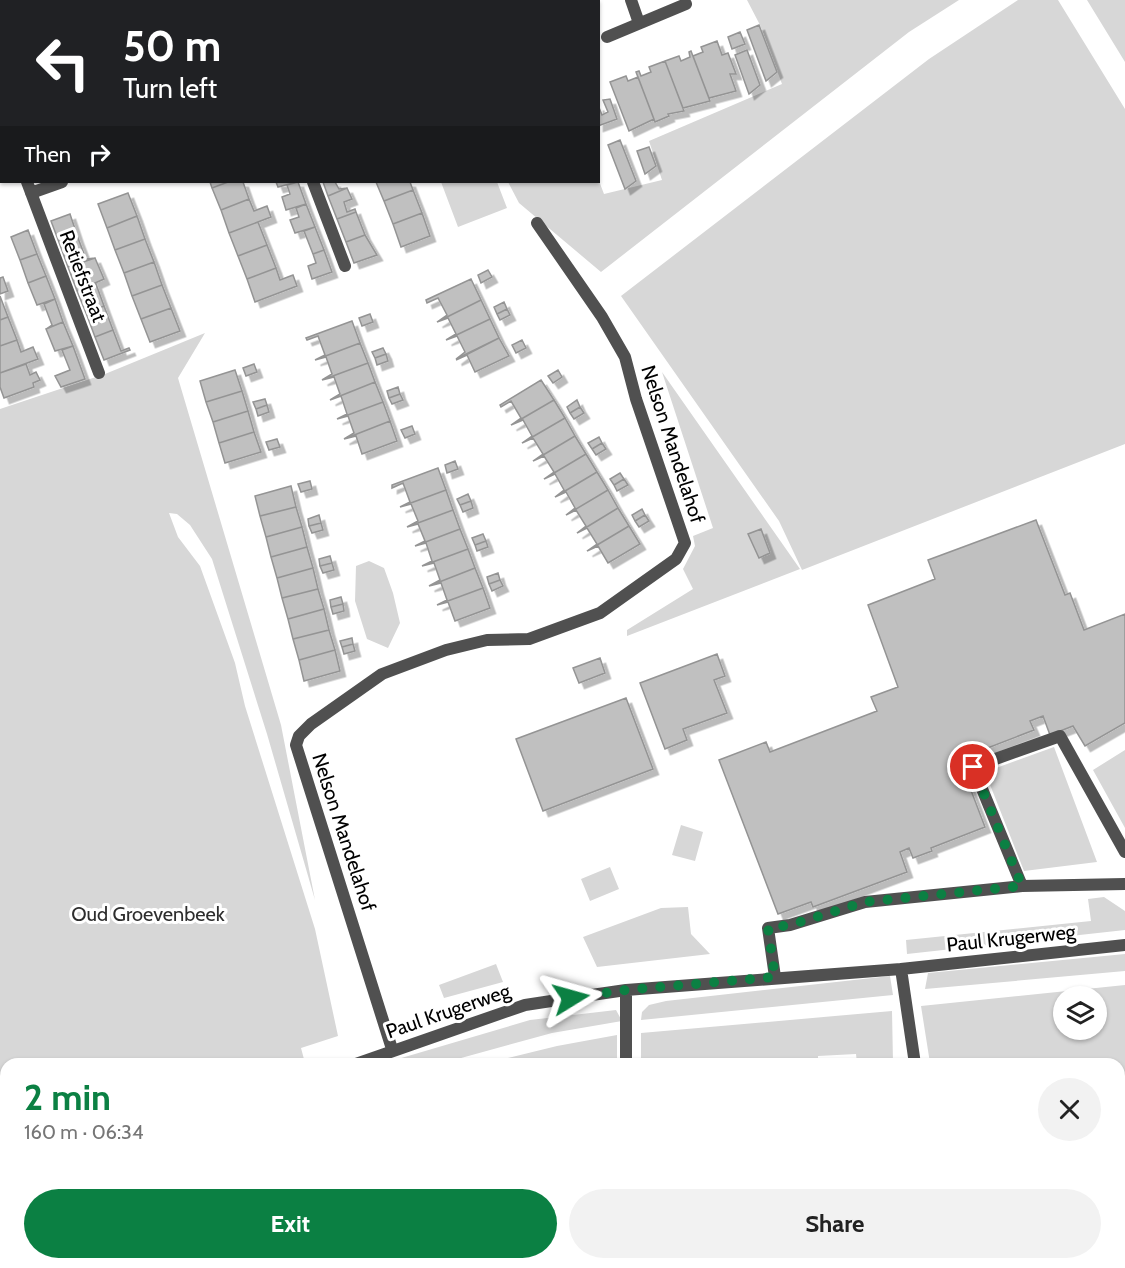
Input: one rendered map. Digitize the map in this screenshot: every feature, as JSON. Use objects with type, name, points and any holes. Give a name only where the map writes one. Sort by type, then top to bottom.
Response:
[{"type":"street","points":[[631,0],[639,23]]},
{"type":"street","points":[[607,37],[686,4]]},
{"type":"street","name":"Retiefstraat","points":[[55,183],[29,187],[99,373]]},
{"type":"street","points":[[313,183],[345,266]]},
{"type":"street","name":"Nelson Mandelahof","points":[[393,1049],[296,745],[299,736],[311,724],[370,681],[396,669],[446,650],[487,640],[529,639],[600,612],[676,560],[685,543],[636,399],[625,357],[602,317],[537,222]]},
{"type":"street","points":[[1022,886],[973,767],[1060,736],[1125,852]]},
{"type":"street","points":[[775,977],[768,928],[790,925],[865,902],[1022,886],[1125,884]]},
{"type":"street","name":"Paul Krugerweg","points":[[371,1058],[525,1005],[626,990],[901,969],[1125,945]]},
{"type":"street","points":[[901,969],[914,1058]]},
{"type":"street","points":[[626,990],[626,1058]]},
{"type":"green space","points":[[747,0],[959,0],[909,32],[601,272],[519,203],[509,183],[600,183],[604,194],[662,180],[649,141],[782,84],[760,25]]},
{"type":"green space","points":[[1018,0],[1058,0],[1125,109],[1125,444],[802,570],[779,521],[621,296],[929,59]]},
{"type":"green space","points":[[1087,0],[1125,0],[1125,62]]},
{"type":"green space","points":[[441,183],[497,183],[507,208],[458,227]]},
{"type":"green space","name":"Oud Groevenbeek","points":[[205,333],[178,378],[281,725],[315,900],[267,734],[212,559],[190,525],[177,514],[169,513],[178,537],[200,566],[235,663],[245,706],[315,929],[338,1036],[301,1048],[304,1058],[0,1058],[0,409],[105,374]]},
{"type":"green space","points":[[662,372],[800,569],[627,636],[627,630],[693,589],[683,569],[695,546],[693,536],[713,528]]},
{"type":"green space","points":[[369,561],[384,568],[400,623],[388,648],[367,639],[355,601],[356,566]]},
{"type":"green space","points":[[1054,747],[1097,862],[1024,871],[985,772]]},
{"type":"green space","points":[[1125,750],[1125,828],[1093,770]]},
{"type":"green space","points":[[681,825],[703,832],[695,861],[672,855]]},
{"type":"green space","points":[[610,867],[619,889],[590,901],[581,879]]},
{"type":"green space","points":[[1104,897],[1125,911],[1125,930],[907,954],[906,940],[1091,921],[1088,899]]},
{"type":"green space","points":[[688,907],[691,934],[710,954],[597,967],[583,937],[661,908]]},
{"type":"green space","points":[[1125,954],[1125,971],[925,989],[928,973]]},
{"type":"green space","points":[[496,964],[503,982],[444,998],[439,985]]},
{"type":"green space","points":[[890,976],[893,995],[641,1020],[642,1012],[649,1005],[666,1001]]},
{"type":"green space","points":[[1125,985],[1125,1058],[929,1058],[921,1006],[1053,992],[1053,1040],[1107,1040],[1107,987]]},
{"type":"green space","points":[[616,1010],[622,1021],[552,1033],[461,1058],[401,1058],[530,1020]]},
{"type":"green space","points":[[892,1011],[893,1058],[856,1058],[856,1054],[818,1056],[818,1058],[641,1058],[641,1033]]},
{"type":"green space","points":[[617,1035],[617,1058],[508,1058]]},
{"type":"building","points":[[759,25],[777,72],[766,81],[747,30]]},
{"type":"building","points":[[740,32],[745,44],[732,49],[728,37]]},
{"type":"building","points":[[717,41],[722,55],[728,53],[736,74],[730,74],[736,91],[709,98],[693,56],[703,52],[701,47]]},
{"type":"building","points":[[747,50],[760,85],[749,94],[735,55]]},
{"type":"building","points":[[691,51],[710,101],[683,108],[665,61],[679,56],[681,61],[690,57],[689,52]]},
{"type":"building","points":[[665,61],[684,111],[668,114],[669,116],[655,122],[636,72],[639,71],[641,76],[651,72],[649,67]]},
{"type":"building","points":[[626,76],[628,81],[638,77],[654,119],[629,131],[610,82]]},
{"type":"building","points":[[610,99],[617,119],[600,125],[600,110],[602,115],[608,112],[603,100]]},
{"type":"building","points":[[620,140],[636,181],[625,189],[608,145]]},
{"type":"building","points":[[649,147],[656,166],[645,174],[637,151]]},
{"type":"building","points":[[210,183],[225,183],[212,188]]},
{"type":"building","points":[[225,183],[243,183],[249,199],[221,210],[212,188]]},
{"type":"building","points":[[276,183],[293,183],[278,187]]},
{"type":"building","points":[[298,183],[306,204],[286,210],[282,197],[290,194],[287,185]]},
{"type":"building","points":[[323,183],[336,183],[339,189],[347,188],[328,196]]},
{"type":"building","points":[[376,183],[410,183],[413,190],[384,201]]},
{"type":"building","points":[[347,188],[352,199],[344,202],[347,212],[355,209],[356,212],[337,219],[328,196]]},
{"type":"building","points":[[413,190],[422,213],[393,224],[384,201]]},
{"type":"building","points":[[128,193],[137,216],[107,228],[98,204]]},
{"type":"building","points":[[249,199],[254,211],[267,206],[271,217],[229,233],[221,210]]},
{"type":"building","points":[[306,204],[315,227],[295,233],[290,220],[299,217],[296,208]]},
{"type":"building","points":[[356,212],[365,235],[346,242],[337,219]]},
{"type":"building","points":[[422,213],[430,236],[401,247],[393,224]]},
{"type":"building","points":[[70,214],[78,238],[60,245],[51,221]]},
{"type":"building","points":[[137,216],[145,239],[115,250],[107,228]]},
{"type":"building","points":[[258,222],[267,245],[238,256],[229,233]]},
{"type":"building","points":[[315,227],[324,250],[313,254],[304,231]]},
{"type":"building","points":[[28,230],[37,254],[20,260],[11,237]]},
{"type":"building","points":[[365,235],[377,255],[354,263],[346,242]]},
{"type":"building","points":[[78,238],[86,259],[95,258],[68,267],[60,245]]},
{"type":"building","points":[[145,239],[154,262],[124,273],[115,250]]},
{"type":"building","points":[[267,245],[276,268],[247,279],[238,256]]},
{"type":"building","points":[[324,250],[332,272],[312,279],[308,266],[316,263],[313,254]]},
{"type":"building","points":[[37,254],[46,276],[28,283],[20,260]]},
{"type":"building","points":[[95,258],[104,279],[77,291],[68,267]]},
{"type":"building","points":[[154,262],[162,285],[132,296],[124,273]]},
{"type":"building","points":[[276,268],[280,280],[293,275],[297,286],[255,302],[247,279]]},
{"type":"building","points":[[488,270],[492,277],[481,283],[478,275]]},
{"type":"building","points":[[46,276],[55,299],[37,305],[28,283]]},
{"type":"building","points":[[3,277],[8,291],[0,294],[0,278]]},
{"type":"building","points":[[471,279],[481,300],[437,322],[447,315],[438,298],[427,303],[426,300]]},
{"type":"building","points":[[96,284],[104,306],[86,313],[77,291]]},
{"type":"building","points":[[162,285],[171,308],[141,319],[132,296]]},
{"type":"building","points":[[0,296],[8,317],[0,320]]},
{"type":"building","points":[[55,299],[63,322],[46,329],[52,325],[44,304]]},
{"type":"building","points":[[481,300],[490,319],[446,340],[456,334],[448,318],[437,322]]},
{"type":"building","points":[[504,302],[507,309],[497,314],[494,307]]},
{"type":"building","points":[[104,306],[113,330],[95,337],[86,313]]},
{"type":"building","points":[[171,308],[180,331],[150,342],[141,319]]},
{"type":"building","points":[[507,309],[510,315],[500,320],[497,314]]},
{"type":"building","points":[[370,314],[373,322],[362,326],[359,318]]},
{"type":"building","points":[[8,317],[17,340],[0,346],[0,320]]},
{"type":"building","points":[[490,319],[499,338],[456,359],[465,352],[457,336],[446,340]]},
{"type":"building","points":[[352,321],[360,343],[315,360],[325,355],[318,336],[307,340],[306,338]]},
{"type":"building","points":[[63,322],[73,346],[55,351],[46,329]]},
{"type":"building","points":[[113,330],[121,351],[129,348],[130,350],[104,360],[95,337]]},
{"type":"building","points":[[499,338],[509,356],[475,372],[467,355],[456,360]]},
{"type":"building","points":[[17,340],[21,352],[33,347],[38,359],[0,373],[0,346]]},
{"type":"building","points":[[522,340],[526,348],[516,353],[512,345]]},
{"type":"building","points":[[360,343],[368,363],[322,380],[332,374],[326,357],[315,360]]},
{"type":"building","points":[[73,346],[85,379],[61,387],[55,376],[70,370],[62,350]]},
{"type":"building","points":[[383,348],[386,354],[375,358],[372,352]]},
{"type":"building","points":[[386,354],[388,361],[377,365],[375,358]]},
{"type":"building","points":[[368,363],[375,382],[330,400],[340,394],[334,377],[322,380]]},
{"type":"building","points":[[26,364],[30,375],[36,372],[40,380],[33,383],[34,387],[4,398],[0,387],[0,373]]},
{"type":"building","points":[[254,364],[257,372],[246,376],[243,368]]},
{"type":"building","points":[[235,370],[242,391],[206,402],[200,381]]},
{"type":"building","points":[[558,370],[562,377],[553,383],[548,376]]},
{"type":"building","points":[[541,380],[554,400],[511,425],[521,418],[511,401],[501,407],[500,405]]},
{"type":"building","points":[[375,382],[383,402],[337,419],[347,414],[341,396],[330,400]]},
{"type":"building","points":[[398,387],[400,394],[389,398],[387,391]]},
{"type":"building","points":[[242,391],[248,411],[213,422],[206,402]]},
{"type":"building","points":[[400,394],[403,400],[392,404],[389,398]]},
{"type":"building","points":[[265,399],[267,405],[256,409],[253,402]]},
{"type":"building","points":[[554,400],[565,418],[522,443],[532,436],[523,420],[511,425]]},
{"type":"building","points":[[577,400],[580,407],[570,413],[567,407]]},
{"type":"building","points":[[383,402],[390,421],[344,439],[354,433],[348,416],[337,419]]},
{"type":"building","points":[[267,405],[269,412],[258,416],[256,409]]},
{"type":"building","points":[[580,407],[584,413],[574,419],[570,413]]},
{"type":"building","points":[[248,411],[254,432],[219,443],[213,422]]},
{"type":"building","points":[[565,418],[575,436],[533,461],[543,454],[533,438],[522,443]]},
{"type":"building","points":[[390,421],[397,441],[362,454],[356,436],[344,439]]},
{"type":"building","points":[[412,426],[415,434],[405,438],[401,430]]},
{"type":"building","points":[[254,432],[261,452],[225,463],[219,443]]},
{"type":"building","points":[[575,436],[586,454],[544,479],[554,472],[544,456],[533,461]]},
{"type":"building","points":[[599,437],[602,443],[592,449],[588,443]]},
{"type":"building","points":[[277,439],[280,447],[269,450],[266,442]]},
{"type":"building","points":[[602,443],[606,449],[596,455],[592,449]]},
{"type":"building","points":[[586,454],[597,472],[555,497],[564,490],[555,474],[544,479]]},
{"type":"building","points":[[455,461],[458,469],[447,473],[445,465]]},
{"type":"building","points":[[438,468],[446,490],[400,507],[410,502],[403,483],[392,488],[392,485]]},
{"type":"building","points":[[597,472],[608,490],[566,515],[575,508],[566,492],[555,497]]},
{"type":"building","points":[[620,473],[624,479],[614,485],[610,479]]},
{"type":"building","points":[[624,479],[628,485],[617,491],[614,485]]},
{"type":"building","points":[[310,481],[312,489],[301,492],[298,484]]},
{"type":"building","points":[[291,486],[296,507],[260,516],[255,496]]},
{"type":"building","points":[[446,490],[453,510],[407,527],[418,521],[411,504],[400,507]]},
{"type":"building","points":[[608,490],[618,508],[577,533],[586,526],[576,510],[566,515]]},
{"type":"building","points":[[468,494],[471,501],[460,505],[457,499]]},
{"type":"building","points":[[471,501],[473,508],[463,512],[460,505]]},
{"type":"building","points":[[296,507],[302,527],[266,537],[260,516]]},
{"type":"building","points":[[618,508],[629,526],[587,551],[597,544],[587,528],[577,533]]},
{"type":"building","points":[[642,509],[645,515],[635,521],[632,515]]},
{"type":"building","points":[[453,510],[460,529],[415,546],[425,541],[418,524],[407,527]]},
{"type":"building","points":[[319,515],[321,523],[309,526],[308,519]]},
{"type":"building","points":[[645,515],[649,521],[639,527],[635,521]]},
{"type":"building","points":[[1036,520],[1065,595],[1070,593],[1084,630],[1125,614],[1125,723],[1085,746],[1073,726],[1050,735],[1043,716],[1030,721],[1034,730],[959,759],[985,827],[931,848],[932,851],[913,858],[909,848],[900,852],[907,872],[813,907],[811,902],[778,914],[719,760],[766,742],[770,752],[877,711],[871,697],[898,687],[868,605],[935,579],[928,560]]},
{"type":"building","points":[[321,523],[323,530],[312,533],[309,526]]},
{"type":"building","points":[[629,526],[640,544],[608,563],[598,546],[587,551]]},
{"type":"building","points":[[302,527],[307,547],[271,557],[266,537]]},
{"type":"building","points":[[460,529],[468,549],[422,566],[432,561],[426,543],[415,546]]},
{"type":"building","points":[[761,529],[770,553],[759,558],[748,534]]},
{"type":"building","points":[[483,534],[486,541],[475,545],[472,538]]},
{"type":"building","points":[[486,541],[488,547],[477,551],[475,545]]},
{"type":"building","points":[[307,547],[313,568],[277,578],[271,557]]},
{"type":"building","points":[[468,549],[475,568],[429,586],[440,580],[434,563],[422,566]]},
{"type":"building","points":[[330,556],[332,563],[320,566],[319,559]]},
{"type":"building","points":[[332,563],[334,570],[323,573],[320,566]]},
{"type":"building","points":[[313,568],[318,589],[282,598],[277,578]]},
{"type":"building","points":[[475,568],[483,588],[437,605],[447,600],[441,583],[429,586]]},
{"type":"building","points":[[498,573],[500,580],[489,584],[487,577]]},
{"type":"building","points":[[500,580],[503,586],[492,591],[489,584]]},
{"type":"building","points":[[483,588],[490,608],[455,621],[448,602],[437,605]]},
{"type":"building","points":[[318,589],[324,609],[288,619],[282,598]]},
{"type":"building","points":[[341,597],[343,604],[331,607],[330,600]]},
{"type":"building","points":[[343,604],[344,611],[333,614],[331,607]]},
{"type":"building","points":[[324,609],[329,630],[293,639],[288,619]]},
{"type":"building","points":[[329,630],[335,650],[299,660],[293,639]]},
{"type":"building","points":[[352,638],[353,644],[342,647],[340,641]]},
{"type":"building","points":[[353,644],[355,651],[344,654],[342,647]]},
{"type":"building","points":[[335,650],[340,671],[304,681],[299,660]]},
{"type":"building","points":[[717,654],[725,676],[714,680],[727,713],[683,729],[687,740],[665,749],[640,683]]},
{"type":"building","points":[[600,658],[605,673],[579,683],[573,668]]},
{"type":"building","points":[[626,698],[653,769],[543,811],[516,739]]},
{"type":"route","points":[[571,998],[626,990],[775,977],[768,928],[790,925],[865,902],[1022,886],[973,767]]}]
